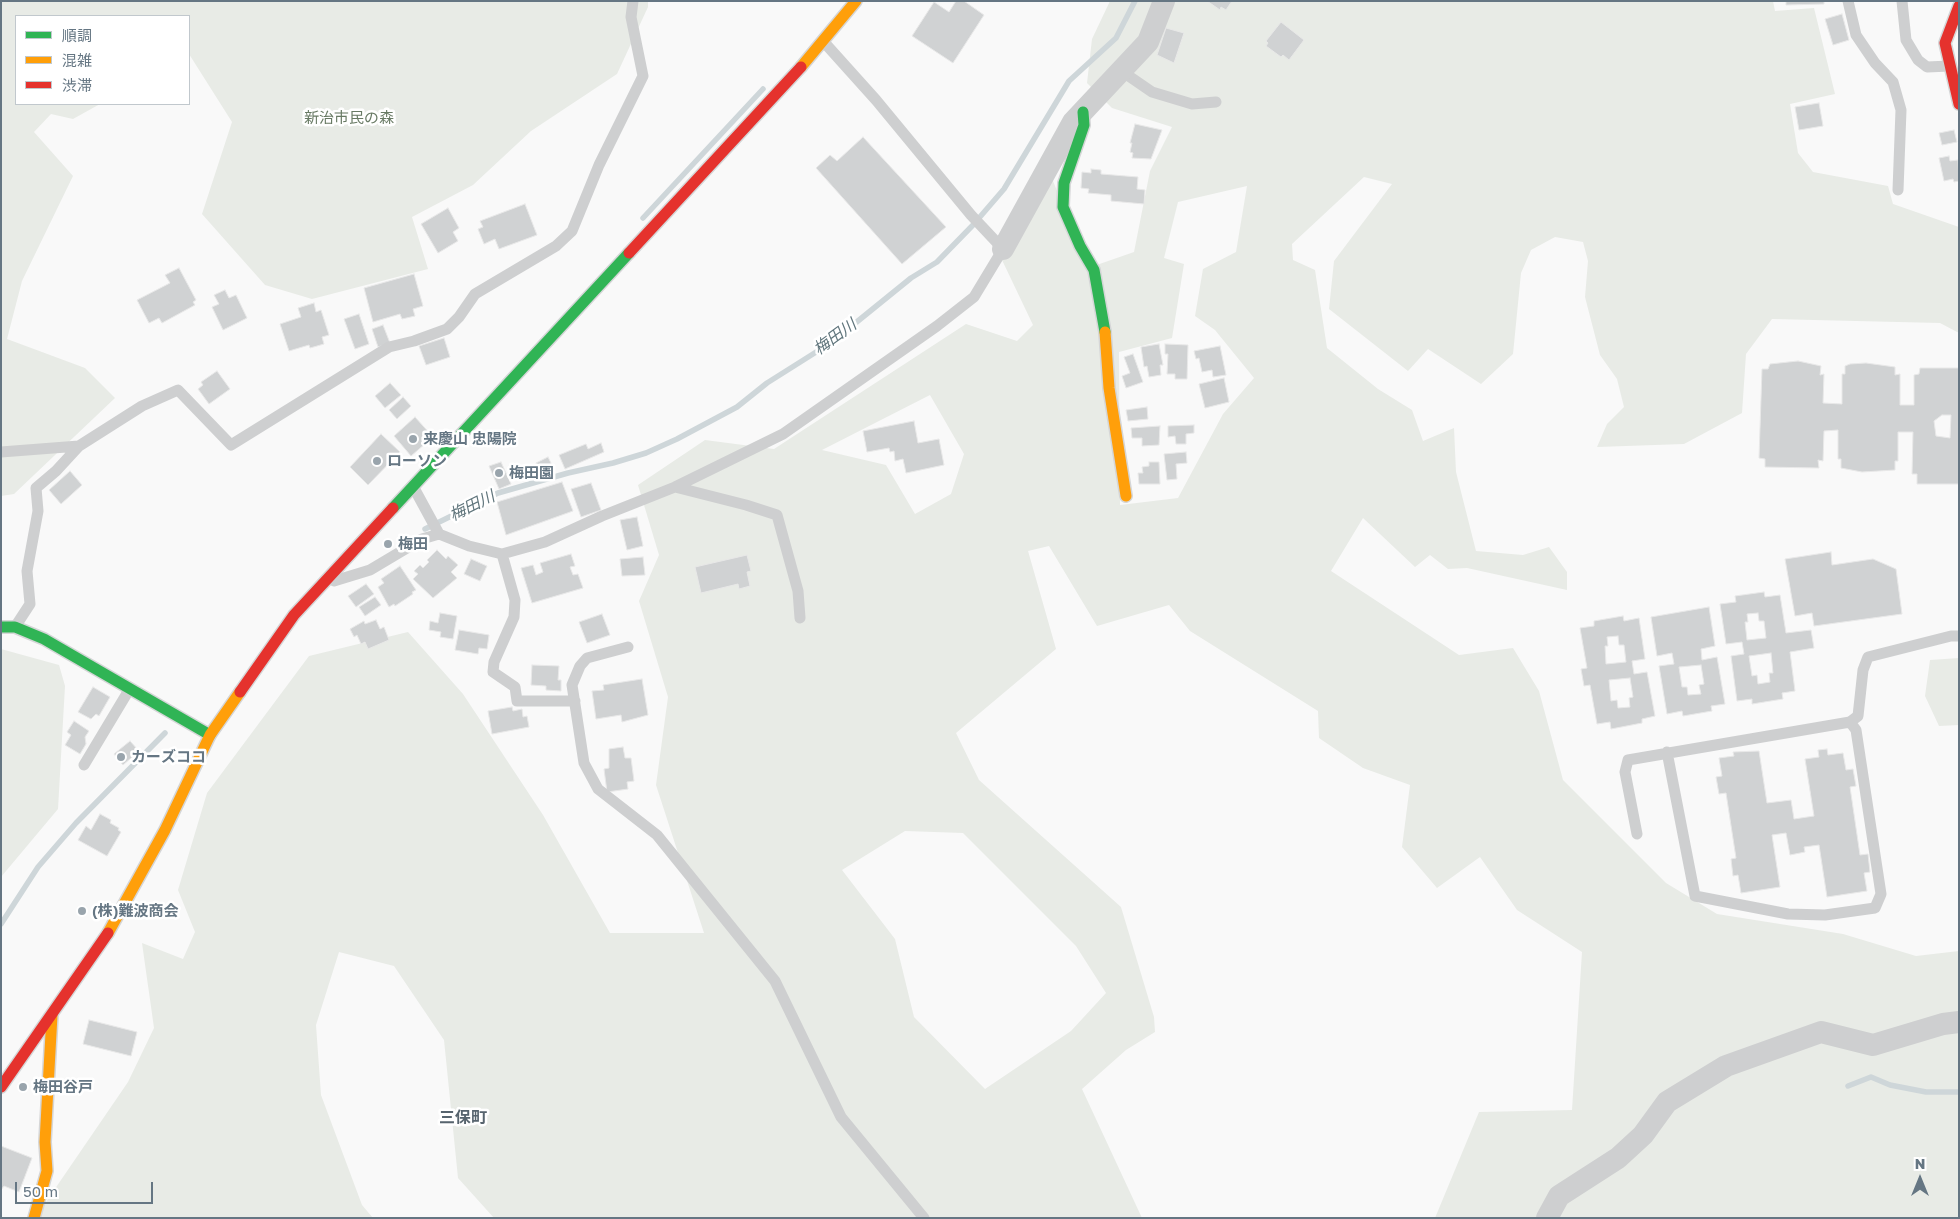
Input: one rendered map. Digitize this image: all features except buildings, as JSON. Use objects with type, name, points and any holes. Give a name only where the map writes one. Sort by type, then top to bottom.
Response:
[{"type":"street","points":[[1,1087],[102,944],[165,830],[210,735],[294,615],[414,488],[802,66],[856,1]]},
{"type":"street","points":[[1003,249],[1073,122],[1148,42],[1164,1]]},
{"type":"street","points":[[1959,6],[1945,43],[1959,104]]},
{"type":"street","points":[[1083,112],[1084,125],[1064,183],[1063,207],[1080,246],[1094,270],[1105,326],[1109,388],[1126,496]]},
{"type":"street","points":[[1,627],[15,627],[44,639],[129,690],[210,735]]},
{"type":"street","points":[[34,1218],[47,1171],[45,1142],[52,1015]]},
{"type":"street","points":[[1547,1218],[1559,1196],[1618,1158],[1643,1135],[1667,1102],[1726,1066],[1821,1032],[1873,1045],[1943,1024],[1959,1022]]},
{"type":"lane","points":[[15,627],[30,604],[27,571],[38,511],[36,488],[56,471],[79,446],[142,406],[178,390],[231,445],[390,347],[414,341],[447,329],[459,317],[475,294],[556,246],[572,231],[599,165],[643,76],[631,17],[633,1]]},
{"type":"lane","points":[[1848,1],[1856,35],[1875,63],[1893,82],[1901,110],[1898,190]]},
{"type":"lane","points":[[1902,1],[1906,40],[1918,60],[1927,67],[1950,66]]},
{"type":"lane","points":[[414,488],[438,533],[469,546],[502,554],[544,542],[602,516],[675,487],[784,434],[937,326],[974,297],[1003,249],[971,215],[876,100],[823,41]]},
{"type":"lane","points":[[1120,70],[1152,92],[1192,104],[1216,102]]},
{"type":"lane","points":[[1,452],[79,446]]},
{"type":"lane","points":[[675,487],[746,504],[777,516],[796,583],[800,618]]},
{"type":"lane","points":[[322,586],[370,570],[422,539],[438,533]]},
{"type":"lane","points":[[502,554],[515,600],[515,609],[514,617],[494,662],[493,672],[515,687],[517,701],[575,701]]},
{"type":"lane","points":[[1638,834],[1625,772],[1628,760],[1850,722],[1858,716],[1863,670],[1868,657],[1951,636],[1959,636]]},
{"type":"lane","points":[[628,647],[587,658],[580,666],[572,685],[584,763],[598,790],[657,835],[769,973],[842,1117],[924,1218]]},
{"type":"lane","points":[[84,765],[129,690]]},
{"type":"lane","points":[[1667,752],[1696,896],[1788,914],[1825,915],[1875,908],[1881,894],[1856,730],[1850,722]]},
{"type":"green space","name":"新治市民の森","points":[[1,1],[648,1],[648,7],[617,74],[531,131],[473,185],[412,217],[428,269],[312,299],[265,285],[202,214],[232,122],[190,56],[190,15],[15,15],[15,105],[98,105],[73,119],[51,114],[34,132],[73,176],[22,281],[7,339],[85,368],[115,398],[14,494],[1,496]]},
{"type":"green space","points":[[1110,1],[1773,1],[1775,11],[1814,8],[1835,94],[1790,104],[1798,153],[1813,172],[1888,186],[1893,204],[1959,227],[1959,333],[1940,323],[1772,319],[1746,354],[1742,413],[1684,444],[1597,447],[1607,424],[1624,407],[1617,379],[1600,355],[1585,297],[1588,261],[1583,242],[1555,237],[1531,250],[1521,273],[1513,354],[1481,384],[1428,349],[1408,371],[1329,309],[1334,261],[1392,184],[1364,177],[1292,244],[1293,260],[1315,270],[1327,348],[1378,389],[1412,410],[1423,441],[1454,428],[1456,472],[1476,551],[1523,555],[1549,547],[1567,572],[1567,590],[1467,568],[1448,569],[1430,555],[1415,567],[1363,518],[1331,571],[1459,655],[1513,648],[1539,691],[1563,780],[1666,883],[1717,914],[1843,934],[1916,956],[1959,951],[1959,1218],[1435,1218],[1479,1112],[1572,1110],[1582,952],[1517,910],[1480,857],[1437,888],[1402,847],[1410,785],[1363,768],[1319,738],[1318,711],[1190,631],[1169,605],[1097,626],[1049,546],[1028,551],[1056,649],[956,733],[979,780],[1121,907],[1154,1017],[1155,1032],[1126,1050],[1082,1089],[1142,1218],[494,1218],[458,1178],[444,1040],[394,966],[339,952],[316,1025],[321,1095],[362,1205],[373,1218],[35,1218],[128,1082],[154,1028],[142,943],[183,959],[195,932],[178,890],[207,793],[309,656],[408,632],[463,694],[543,815],[610,933],[704,933],[656,785],[668,697],[639,601],[659,555],[638,485],[705,440],[774,449],[966,324],[1017,341],[1033,325],[1002,260],[1051,176],[1088,268],[1134,252],[1150,171],[1172,127],[1112,108],[1087,83],[1092,39]],"holes":[[[1247,186],[1236,252],[1203,269],[1195,316],[1215,330],[1254,378],[1223,414],[1178,498],[1120,505],[1119,352],[1172,338],[1184,264],[1164,258],[1178,202]],[[930,395],[964,454],[951,494],[915,514],[886,465],[822,450]],[[905,831],[963,833],[1076,946],[1106,993],[1071,1031],[985,1089],[914,1017],[895,939],[842,870]]]},
{"type":"green space","points":[[1,649],[59,665],[65,686],[58,809],[1,877]]},
{"type":"green space","points":[[1959,658],[1959,725],[1939,726],[1925,696],[1930,660]]},
{"type":"waterway","name":"梅田川","points":[[425,529],[498,493],[568,473],[613,463],[646,453],[677,439],[737,407],[767,383],[832,342],[911,278],[937,262],[973,225],[1004,189],[1069,81],[1116,38],[1135,1]]},
{"type":"waterway","points":[[643,218],[763,89]]},
{"type":"waterway","points":[[1,924],[38,867],[76,823],[165,733]]},
{"type":"waterway","points":[[1848,1086],[1871,1077],[1890,1085],[1926,1092],[1959,1092]]},
{"type":"traffic: fast","points":[[1083,112],[1084,125],[1064,183],[1063,207],[1080,246],[1094,270],[1105,332]]},
{"type":"traffic: fast","points":[[393,508],[629,253]]},
{"type":"traffic: fast","points":[[1,627],[15,627],[44,639],[210,735]]},
{"type":"traffic: slow","points":[[801,67],[856,1]]},
{"type":"traffic: slow","points":[[1105,332],[1109,388],[1126,496]]},
{"type":"traffic: slow","points":[[108,933],[165,830],[210,735],[240,692]]},
{"type":"traffic: slow","points":[[34,1218],[47,1171],[45,1142],[52,1015]]},
{"type":"traffic: jam","points":[[1959,6],[1945,43],[1959,104]]},
{"type":"traffic: jam","points":[[629,253],[801,67]]},
{"type":"traffic: jam","points":[[240,692],[294,615],[393,508]]},
{"type":"traffic: jam","points":[[1,1087],[108,933]]},
{"type":"place","name":"来慶山 忠陽院","points":[[413,439]]},
{"type":"place","name":"ローソン","points":[[377,461]]},
{"type":"place","name":"梅田園","points":[[499,473]]},
{"type":"place","name":"梅田","points":[[388,544]]},
{"type":"place","name":"カーズココ","points":[[121,757]]},
{"type":"place","name":"(株)難波商会","points":[[82,911]]},
{"type":"place","name":"梅田谷戸","points":[[23,1087]]},
{"type":"district","name":"三保町","points":[[463,1118]]}]
